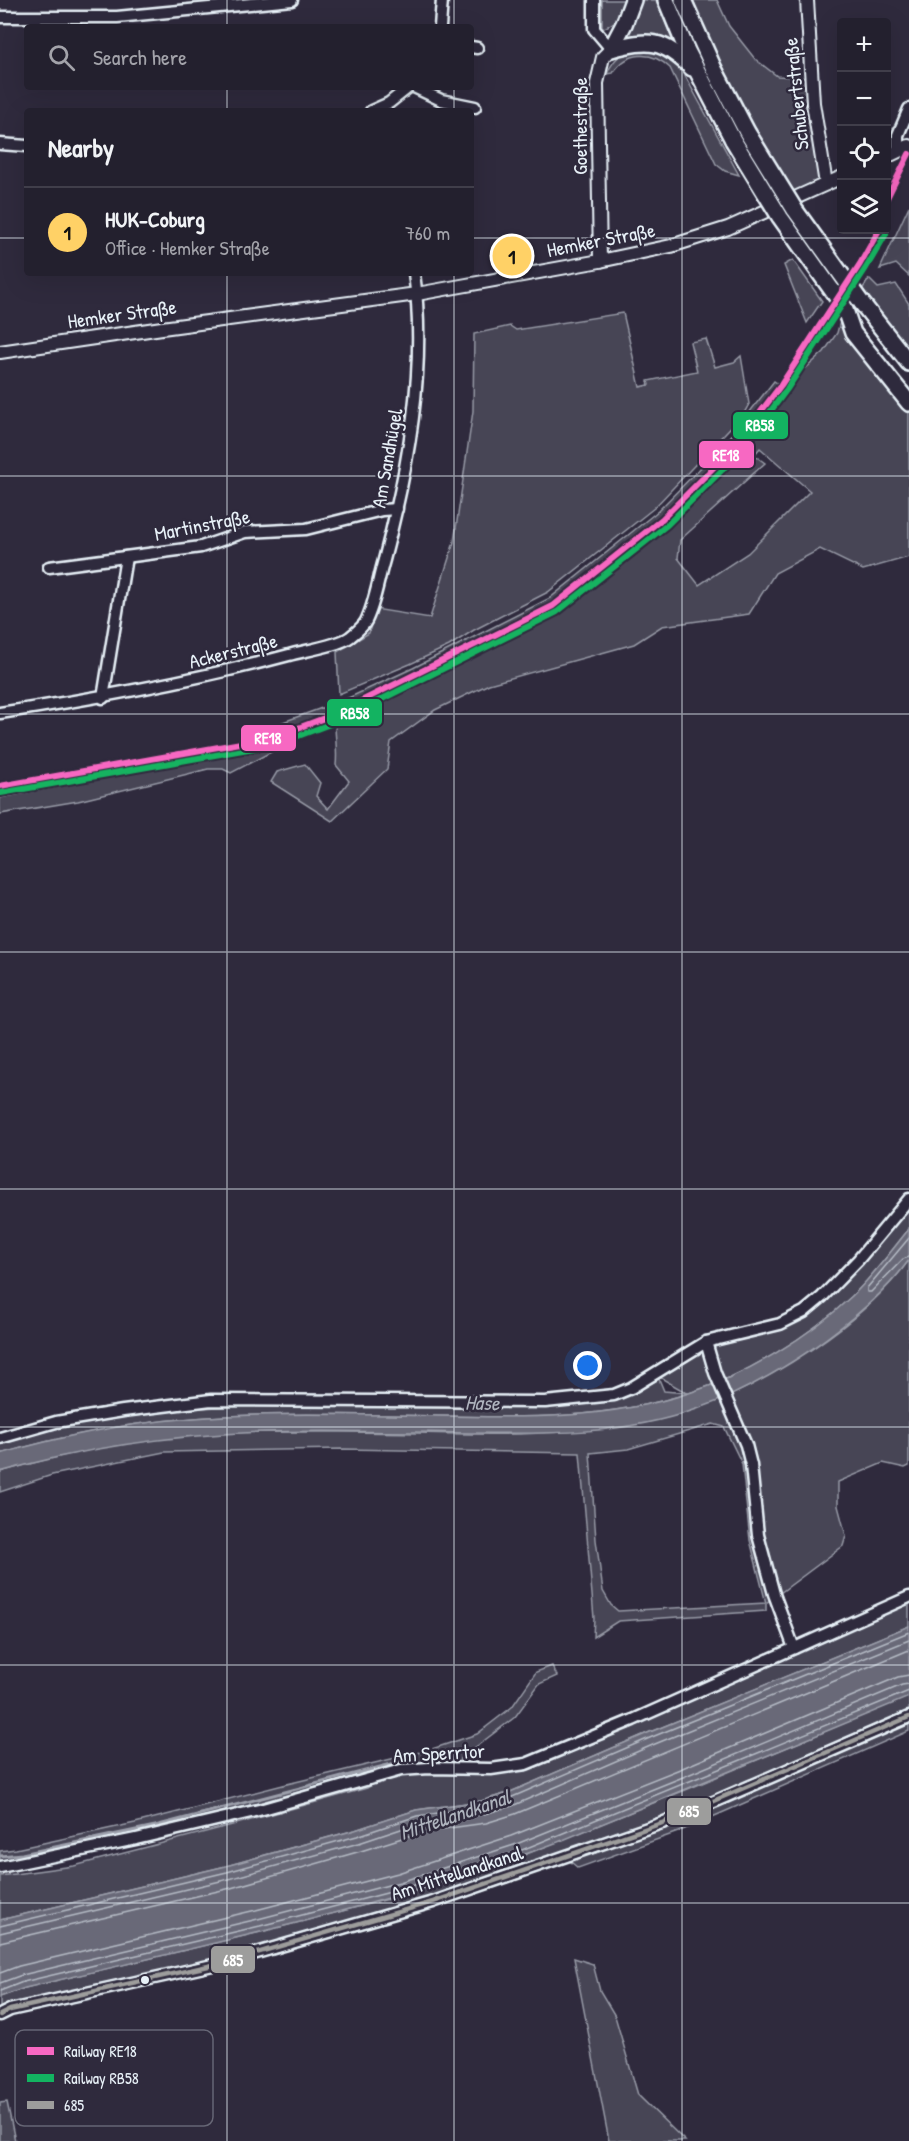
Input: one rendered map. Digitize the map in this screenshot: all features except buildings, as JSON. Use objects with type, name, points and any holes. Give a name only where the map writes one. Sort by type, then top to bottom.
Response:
[{"type":"highway","points":[[611,49],[633,0]]},
{"type":"highway","points":[[666,0],[700,76],[733,140],[780,217],[844,307],[856,330],[909,403]]},
{"type":"highway","points":[[683,0],[702,46],[747,132],[795,210],[861,302],[909,363]]},
{"type":"highway","points":[[693,0],[698,13],[702,46]]},
{"type":"highway","points":[[611,49],[640,42],[666,47],[676,53],[700,76]]},
{"type":"highway","points":[[856,330],[909,388]]},
{"type":"main road","name":"Schubertstraße","points":[[807,0],[812,95],[826,184]]},
{"type":"main road","name":"Goethestraße","points":[[600,261],[597,83],[603,57],[611,49]]},
{"type":"main road","name":"Hemker Straße","points":[[0,352],[417,294],[600,261],[671,246],[728,228],[837,179]]},
{"type":"street","points":[[0,17],[117,17],[292,0]]},
{"type":"street","points":[[440,24],[442,0]]},
{"type":"street","points":[[594,0],[594,28],[611,49]]},
{"type":"street","points":[[377,108],[405,90]]},
{"type":"street","points":[[420,90],[441,100],[475,107]]},
{"type":"street","points":[[898,151],[897,141],[909,109]]},
{"type":"street","points":[[0,144],[24,146]]},
{"type":"street","name":"Am Sandhügel","points":[[365,623],[397,509],[410,442],[418,339],[414,276]]},
{"type":"street","name":"Martinstraße","points":[[49,567],[201,547],[245,532],[306,529],[382,510],[397,509]]},
{"type":"street","points":[[103,698],[126,557]]},
{"type":"street","name":"Ackerstraße","points":[[0,713],[103,698],[214,675],[348,639],[365,623]]},
{"type":"street","points":[[0,1438],[56,1422],[211,1400],[545,1402],[614,1395],[631,1388],[706,1342],[780,1324],[804,1312],[858,1260],[909,1199]]},
{"type":"street","points":[[706,1342],[715,1373],[746,1445],[751,1465],[758,1535],[774,1594],[794,1648]]},
{"type":"street","name":"Am Sperrtor","points":[[0,1867],[136,1839],[263,1809],[401,1770],[491,1769],[526,1764],[633,1720],[909,1597]]},
{"type":"street","name":"Am Mittellandkanal","points":[[0,2015],[10,2010],[222,1963],[433,1902],[662,1823],[909,1717]]},
{"type":"shaded area","points":[[602,0],[627,0],[618,18],[602,29]]},
{"type":"shaded area","points":[[638,0],[656,0],[673,41],[622,43]]},
{"type":"shaded area","points":[[693,0],[717,0],[729,26],[755,59],[777,76],[811,78],[826,184],[789,201],[702,46],[698,13]]},
{"type":"shaded area","points":[[652,48],[678,63],[739,175],[725,171],[716,164],[670,68],[663,62],[648,56],[632,57],[625,60],[613,73],[607,74],[615,60],[625,53]]},
{"type":"shaded area","points":[[909,206],[909,276],[896,264],[880,269]]},
{"type":"shaded area","points":[[793,260],[822,301],[807,323],[784,265]]},
{"type":"shaded area","points":[[869,279],[878,288],[896,284],[909,304],[909,363],[857,297]]},
{"type":"shaded area","points":[[844,307],[887,375],[893,370],[909,388],[909,557],[863,570],[820,549],[775,573],[749,614],[662,626],[634,644],[489,684],[435,710],[391,742],[387,769],[332,821],[271,782],[277,772],[305,764],[320,783],[316,796],[328,809],[349,781],[336,765],[335,715],[274,737],[242,743],[243,733],[272,726],[344,700],[413,668],[550,598],[658,511],[727,441],[774,381],[784,388],[824,352],[837,333]],"holes":[[[760,448],[810,491],[748,553],[699,585],[678,558],[680,540],[765,463],[754,455]]]},
{"type":"shaded area","points":[[623,313],[640,387],[649,385],[648,381],[697,371],[690,342],[706,339],[715,367],[734,362],[741,356],[749,404],[744,413],[654,508],[548,592],[474,630],[449,646],[339,694],[337,652],[369,633],[375,609],[430,618],[454,542],[473,411],[474,334],[510,326],[516,330]]},
{"type":"shaded area","points":[[313,730],[231,773],[223,769],[208,769],[78,801],[0,814],[0,798],[232,753]]},
{"type":"shaded area","points":[[909,1199],[909,1229],[867,1280],[835,1311],[776,1353],[732,1376],[689,1393],[615,1410],[540,1416],[285,1414],[182,1419],[90,1432],[0,1454],[0,1442],[58,1426],[124,1414],[269,1403],[552,1404],[626,1397],[659,1379],[664,1391],[687,1393],[654,1374],[695,1347],[804,1312]]},
{"type":"shaded area","points":[[909,1260],[909,1466],[905,1468],[883,1463],[838,1482],[838,1506],[846,1536],[843,1546],[780,1593],[763,1535],[754,1451],[729,1396],[778,1371],[851,1320],[873,1301]]},
{"type":"shaded area","points":[[721,1399],[747,1458],[773,1598],[766,1603],[766,1611],[618,1621],[593,1637],[594,1618],[580,1453],[343,1449],[164,1452],[52,1475],[0,1492],[0,1472],[90,1450],[202,1434],[341,1432],[533,1434],[581,1431],[675,1414]],"holes":[[[713,1424],[724,1427],[742,1464],[750,1540],[766,1603],[618,1611],[611,1605],[603,1591],[596,1540],[590,1453],[628,1449]]]},
{"type":"shaded area","points":[[909,1602],[909,1626],[508,1793],[481,1801],[416,1810],[355,1830],[226,1866],[0,1920],[0,1876],[74,1866],[240,1823],[367,1788],[398,1768],[384,1769],[134,1836],[0,1861],[0,1851],[135,1823],[429,1750],[477,1734],[512,1707],[536,1672],[552,1666],[557,1676],[539,1684],[515,1717],[460,1759],[456,1772],[542,1762]]},
{"type":"shaded area","points":[[909,1696],[909,1731],[678,1832],[578,1868],[564,1856],[222,1963],[0,2015],[0,1997],[25,1988],[261,1932],[404,1895],[519,1857]]},
{"type":"shaded area","points":[[574,1958],[593,1964],[600,1991],[615,2016],[638,2095],[685,2141],[609,2141]]},
{"type":"shaded area","points":[[7,2102],[15,2141],[0,2141],[0,2103]]},
{"type":"water","points":[[909,1229],[909,1260],[877,1297],[839,1329],[813,1348],[757,1382],[728,1397],[669,1418],[614,1428],[557,1433],[315,1431],[196,1436],[98,1449],[0,1472],[0,1454],[90,1432],[159,1421],[285,1414],[540,1416],[615,1410],[652,1403],[710,1386],[754,1365],[797,1340],[852,1296],[875,1272]]},
{"type":"water","name":"Mittellandkanal","points":[[909,1626],[909,1697],[558,1842],[427,1887],[361,1906],[25,1988],[0,1997],[0,1920],[226,1866],[355,1830],[416,1810],[481,1801],[508,1793]]},
{"type":"waterway","points":[[0,1856],[22,1854],[155,1826],[403,1761]]},
{"type":"rail line","name":"RE18","points":[[891,190],[909,154]]},
{"type":"rail line","name":"RE18","points":[[0,786],[274,737],[335,714],[553,606],[662,519],[735,446],[781,385],[860,264],[877,234]]},
{"type":"rail line","name":"RB58","points":[[1,793],[277,744],[338,721],[557,612],[667,525],[741,451],[787,389],[886,234]]},
{"type":"transit line","name":"685","points":[[0,2015],[10,2010],[222,1963],[433,1902],[662,1823],[909,1717]]},
{"type":"place","name":"HUK-Coburg","points":[[512,256]]},
{"type":"water label","name":"Hase","points":[[482,1403]]}]
